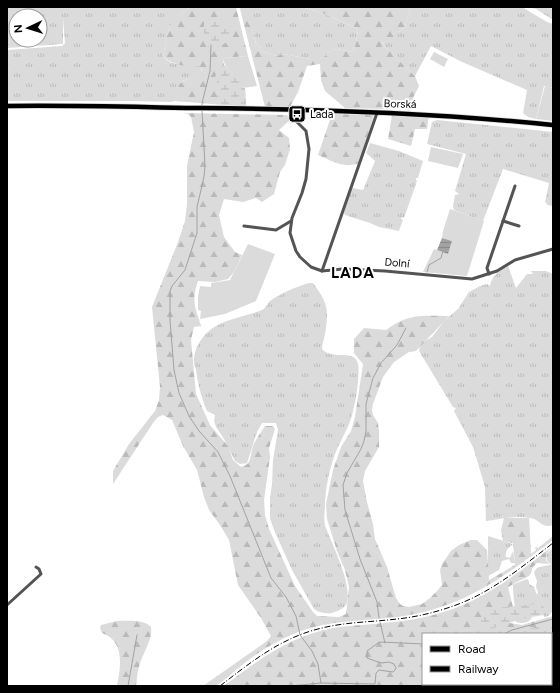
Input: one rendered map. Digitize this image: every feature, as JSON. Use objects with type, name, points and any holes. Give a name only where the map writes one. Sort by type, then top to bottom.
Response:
[{"type":"main road","name":"Borská","points":[[7,106],[291,109],[438,115],[553,125]]},
{"type":"street","points":[[291,109],[292,117],[306,132],[310,149],[308,169],[304,186],[292,221],[291,238],[300,257],[311,267],[322,271],[377,112]]},
{"type":"street","points":[[489,274],[487,268],[515,186]]},
{"type":"street","points":[[244,226],[276,230],[292,221]]},
{"type":"street","points":[[503,221],[519,226]]},
{"type":"street","name":"Dolní","points":[[322,271],[343,269],[467,279],[498,271],[515,260],[553,249]]},
{"type":"street","points":[[7,605],[40,574],[39,569],[36,567]]},
{"type":"green space","points":[[7,7],[192,7],[180,14],[169,28],[163,56],[166,60],[175,64],[196,65],[201,66],[202,69],[198,78],[185,80],[180,84],[175,101],[170,102],[7,101],[7,50],[62,46],[65,43],[63,18],[63,44],[48,45],[48,8],[8,8],[8,48]]},
{"type":"green space","points":[[192,7],[236,7],[248,56],[223,58],[224,65],[241,82],[242,88],[245,88],[246,106],[175,101],[179,85],[183,81],[198,78],[202,70],[199,66],[185,66],[174,63],[163,56],[168,31],[172,21]]},
{"type":"green space","points":[[239,7],[302,7],[325,14],[356,28],[358,31],[353,52],[337,49],[332,50],[327,55],[319,59],[310,59],[284,54],[276,56],[261,51],[259,46],[256,44],[249,20]]},
{"type":"green space","points":[[302,7],[410,7],[405,27],[398,32],[393,41],[388,43],[382,42],[385,47],[415,76],[419,86],[413,98],[411,110],[408,111],[398,104],[390,105],[385,109],[345,108],[325,91],[321,80],[320,64],[307,66],[298,92],[290,107],[265,107],[240,9],[249,20],[253,29],[256,44],[259,46],[261,51],[276,56],[284,54],[310,59],[319,59],[327,55],[332,50],[337,49],[353,52],[358,31],[356,28],[325,14]]},
{"type":"green space","points":[[410,7],[522,7],[553,24],[553,88],[544,86],[536,119],[528,117],[523,113],[527,90],[460,61],[431,46],[415,76],[385,47],[382,41],[388,42],[405,27]]},
{"type":"green space","points":[[528,7],[553,7],[553,20],[536,9]]},
{"type":"green space","points":[[211,18],[218,18],[224,21],[234,30],[231,38],[225,44],[218,47],[209,48],[204,36],[204,22]]},
{"type":"green space","points":[[434,52],[448,59],[444,67],[430,59]]},
{"type":"green space","points":[[248,56],[257,86],[242,88],[238,79],[226,67],[223,58]]},
{"type":"green space","points":[[224,65],[241,82],[242,88],[245,88],[246,106],[212,104],[219,95],[218,84],[215,77],[218,70]]},
{"type":"green space","points":[[545,86],[553,88],[553,121],[536,119]]},
{"type":"green space","points":[[184,113],[287,115],[291,119],[279,130],[289,138],[290,149],[285,165],[280,172],[274,194],[262,202],[256,198],[243,202],[224,199],[219,215],[224,237],[235,252],[242,255],[234,272],[228,279],[215,282],[198,281],[194,299],[201,326],[194,327],[191,340],[196,394],[210,425],[228,446],[233,460],[241,467],[245,466],[249,462],[254,443],[265,426],[273,426],[275,429],[269,448],[270,457],[264,500],[265,515],[269,529],[295,586],[313,612],[317,616],[339,617],[346,614],[349,587],[345,570],[337,551],[327,519],[326,504],[333,470],[341,447],[351,431],[355,417],[363,364],[354,353],[354,339],[364,328],[386,330],[409,318],[423,316],[449,316],[416,351],[409,352],[394,362],[383,377],[373,404],[373,415],[378,423],[379,447],[365,471],[363,481],[375,539],[387,567],[396,598],[400,604],[409,607],[422,604],[430,598],[442,585],[440,570],[442,564],[451,551],[459,545],[471,540],[477,540],[487,550],[489,580],[515,565],[513,543],[503,541],[501,530],[504,518],[529,518],[531,554],[536,550],[536,547],[538,548],[553,536],[553,540],[503,576],[469,596],[451,604],[410,615],[336,623],[307,629],[286,637],[266,648],[215,686],[203,686],[267,641],[271,636],[261,618],[238,585],[229,540],[209,510],[197,470],[183,446],[172,420],[163,415],[158,417],[113,484],[113,471],[129,444],[155,411],[159,400],[160,387],[152,307],[185,221],[187,204],[187,166],[194,132],[191,117]]},
{"type":"green space","points":[[332,114],[374,115],[359,163],[353,165],[343,165],[318,155]]},
{"type":"green space","points":[[392,115],[429,116],[427,129],[415,129],[411,146],[388,139]]},
{"type":"green space","points":[[437,120],[553,132],[553,206],[548,205],[545,202],[549,183],[503,169],[483,221],[454,210],[453,206],[455,195],[459,194],[455,191],[466,154],[427,144],[432,122]]},
{"type":"green space","points":[[370,143],[399,151],[423,161],[418,178],[416,178],[417,181],[404,218],[402,217],[401,219],[403,220],[399,231],[379,227],[345,215],[344,213],[352,188],[363,190],[375,161],[366,153]]},
{"type":"green space","points":[[431,147],[463,154],[458,168],[428,161]]},
{"type":"green space","points":[[450,209],[484,221],[467,276],[423,272],[434,249],[448,254],[452,241],[442,238]]},
{"type":"green space","points":[[248,244],[275,254],[256,301],[225,314],[200,319],[201,311],[198,310],[198,297],[200,286],[211,287],[211,283],[230,280]]},
{"type":"green space","points":[[508,266],[516,288],[527,274],[533,274],[531,271],[546,271],[553,274],[553,525],[549,526],[525,517],[486,521],[485,487],[473,447],[454,411],[456,408],[453,407],[419,351],[420,347],[425,341],[432,337],[444,321],[458,309],[469,292],[487,284],[490,286],[492,279],[496,274]]},
{"type":"green space","points":[[309,283],[313,283],[318,290],[326,307],[327,319],[322,349],[331,354],[351,356],[357,361],[359,373],[357,392],[351,419],[333,460],[326,494],[324,516],[325,525],[338,557],[348,593],[347,602],[343,608],[332,613],[320,612],[314,609],[292,570],[270,518],[273,460],[278,430],[276,423],[262,423],[257,432],[247,463],[240,464],[235,461],[216,427],[214,421],[215,415],[207,411],[200,390],[194,361],[198,344],[204,335],[212,329],[221,323],[262,310],[270,301],[279,295]]},
{"type":"green space","points":[[488,536],[513,544],[507,550],[506,557],[510,558],[513,551],[515,563],[511,563],[509,559],[502,561],[499,570],[488,576]]},
{"type":"green space","points":[[553,546],[546,554],[546,561],[550,564],[537,563],[532,568],[529,576],[508,587],[514,611],[508,617],[510,623],[522,625],[553,616],[552,672],[552,633],[422,633],[422,685],[542,685],[541,686],[224,686],[262,658],[303,637],[333,628],[393,622],[440,613],[458,607],[484,595],[519,572]]},
{"type":"green space","points":[[552,549],[553,611],[545,617],[542,614],[532,615],[532,618],[529,621],[524,623],[516,622],[513,585],[527,579],[529,584],[534,587],[537,595],[537,581],[534,573],[537,568],[551,564],[547,561],[546,554]]},
{"type":"green space","points":[[536,604],[544,607],[544,615],[525,618],[487,630],[481,630],[481,619],[495,608]]},
{"type":"green space","points":[[117,621],[140,622],[148,624],[151,627],[149,642],[138,669],[136,686],[117,686],[120,671],[120,655],[118,648],[115,642],[102,633],[100,628],[101,625]]},
{"type":"green space","points":[[553,622],[552,635],[552,633],[514,633]]},
{"type":"shaded area","points":[[442,238],[452,241],[448,254],[437,250]]},
{"type":"waterway","points":[[202,107],[210,71],[211,45]]},
{"type":"waterway","points":[[202,110],[205,166],[197,207],[197,233],[185,270],[172,286],[170,291],[170,320],[174,370],[179,393],[189,416],[199,431],[218,452],[230,476],[271,578],[286,597],[296,616],[300,635],[312,651],[318,664],[321,683]]},
{"type":"waterway","points":[[427,272],[429,265],[441,258],[443,251]]},
{"type":"waterway","points":[[379,618],[377,602],[360,559],[345,510],[343,485],[347,473],[364,441],[366,431],[366,404],[373,378],[381,363],[397,345],[406,328]]},
{"type":"waterway","points":[[506,633],[553,619]]},
{"type":"waterway","points":[[380,622],[385,643]]},
{"type":"waterway","points":[[128,686],[137,635]]},
{"type":"waterway","points":[[290,686],[321,683],[375,684],[376,673],[379,670],[393,672],[396,668],[394,664],[389,662],[381,663],[367,658],[367,651],[381,642],[422,644]]},
{"type":"railway","points":[[220,686],[268,651],[307,632],[340,624],[419,616],[442,610],[469,600],[507,578],[553,543]]},
{"type":"place","name":"Lada","points":[[297,114]]},
{"type":"district","name":"LADA","points":[[353,273]]}]
